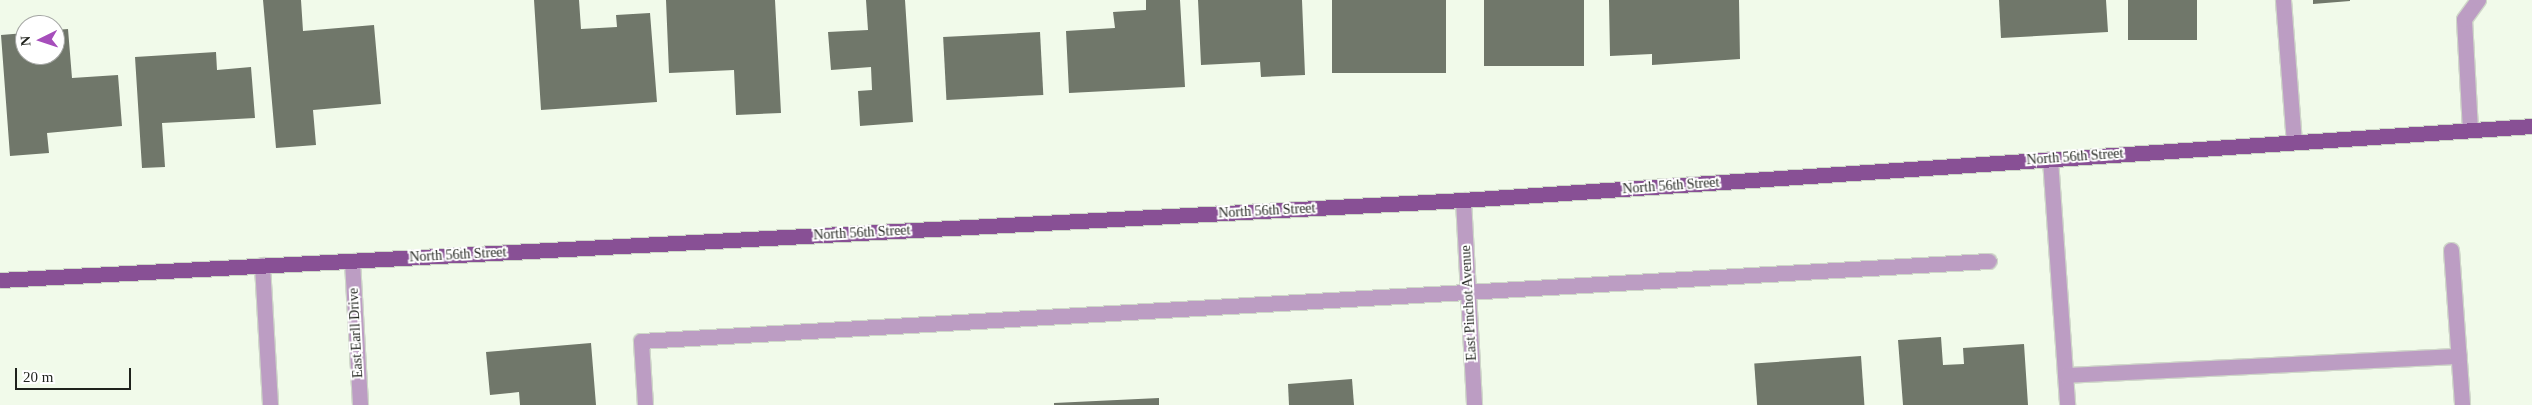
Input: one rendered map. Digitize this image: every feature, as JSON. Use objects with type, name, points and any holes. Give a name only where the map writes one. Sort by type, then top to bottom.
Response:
[{"type":"main road","name":"North 56th Street","points":[[0,280],[1463,200],[2532,126]]},
{"type":"street","points":[[2283,0],[2294,142]]},
{"type":"street","points":[[2470,130],[2464,19],[2478,0]]},
{"type":"street","points":[[2050,159],[2067,405]]},
{"type":"street","name":"East Pinchot Avenue","points":[[1463,200],[1474,405]]},
{"type":"street","points":[[2451,250],[2462,405]]},
{"type":"street","name":"East Earll Drive","points":[[352,261],[360,405]]},
{"type":"street","points":[[645,405],[641,341],[1990,262]]},
{"type":"street","points":[[262,265],[270,405]]},
{"type":"street","points":[[2065,375],[2459,356]]},
{"type":"building","points":[[263,0],[301,0],[303,31],[374,25],[381,104],[313,110],[316,145],[276,148]]},
{"type":"building","points":[[534,0],[579,0],[581,29],[617,27],[616,15],[650,13],[657,102],[541,110]]},
{"type":"building","points":[[666,0],[775,0],[781,113],[736,115],[734,70],[669,73]]},
{"type":"building","points":[[866,0],[905,0],[913,122],[860,126],[858,91],[872,90],[871,67],[831,70],[828,32],[868,30]]},
{"type":"building","points":[[1146,0],[1180,0],[1185,87],[1069,93],[1066,31],[1115,28],[1113,12],[1146,10]]},
{"type":"building","points":[[1198,0],[1302,0],[1305,75],[1261,77],[1260,62],[1201,65]]},
{"type":"building","points":[[1332,0],[1446,0],[1446,73],[1332,73]]},
{"type":"building","points":[[1484,0],[1584,0],[1584,66],[1484,66]]},
{"type":"building","points":[[1609,0],[1739,0],[1740,59],[1652,65],[1652,54],[1610,56]]},
{"type":"building","points":[[1999,0],[2106,0],[2108,32],[2001,38]]},
{"type":"building","points":[[2128,0],[2197,0],[2197,40],[2128,40]]},
{"type":"building","points":[[2313,0],[2350,0],[2350,1],[2313,4]]},
{"type":"building","points":[[65,29],[68,29],[72,78],[118,75],[122,126],[47,133],[49,153],[10,156],[1,35],[15,34],[15,65],[65,65]]},
{"type":"building","points":[[1040,32],[1043,95],[946,100],[943,37]]},
{"type":"building","points":[[216,52],[217,70],[251,67],[255,118],[162,123],[165,167],[142,168],[135,57]]},
{"type":"building","points":[[1941,337],[1943,365],[1964,364],[1963,348],[2024,344],[2028,405],[1903,405],[1898,340]]},
{"type":"building","points":[[591,343],[596,405],[520,405],[519,392],[490,395],[486,352]]},
{"type":"building","points":[[1861,356],[1864,405],[1757,405],[1754,363]]},
{"type":"building","points":[[1352,379],[1354,405],[1289,405],[1288,384]]},
{"type":"building","points":[[1159,398],[1159,405],[1054,405],[1054,403]]}]
